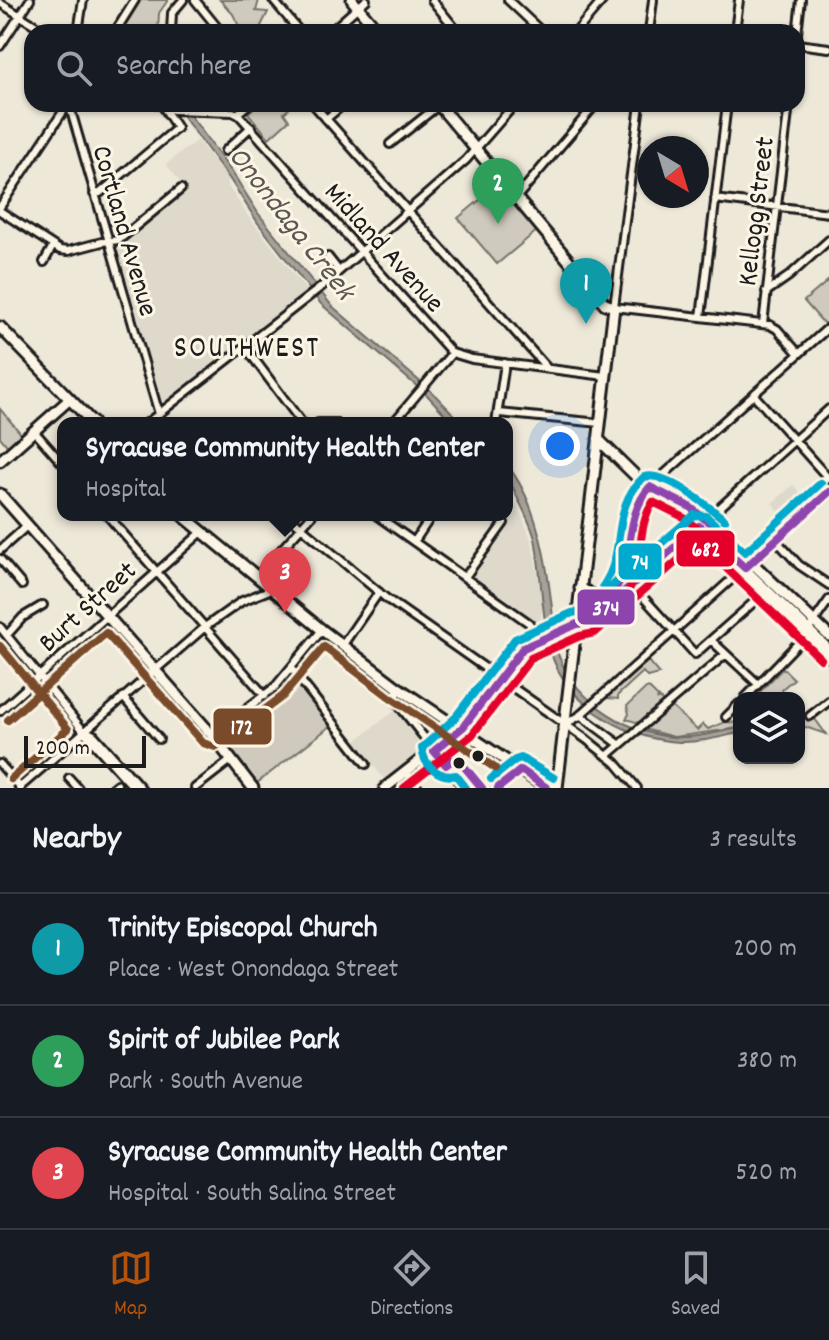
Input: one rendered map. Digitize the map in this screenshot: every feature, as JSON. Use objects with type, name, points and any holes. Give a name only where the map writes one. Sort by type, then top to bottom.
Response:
[{"type":"main road","points":[[359,2],[374,24]]},
{"type":"main road","points":[[445,112],[606,305],[614,307],[557,788]]},
{"type":"main road","points":[[0,327],[87,417]]},
{"type":"main road","points":[[0,461],[70,399]]},
{"type":"main road","points":[[598,439],[672,508],[700,525],[829,650]]},
{"type":"main road","points":[[650,487],[690,507],[700,525]]},
{"type":"main road","points":[[577,624],[617,589],[624,578],[629,563],[635,507],[640,496],[650,487]]},
{"type":"main road","points":[[0,494],[212,735],[253,788]]},
{"type":"main road","points":[[189,521],[342,646],[547,788]]},
{"type":"main road","points":[[385,788],[460,730],[523,648],[577,624],[588,623],[700,525]]},
{"type":"main road","points":[[580,588],[596,597],[617,589]]},
{"type":"main road","points":[[809,629],[829,636]]},
{"type":"street","points":[[0,46],[30,0]]},
{"type":"street","points":[[79,24],[83,0]]},
{"type":"street","points":[[120,24],[135,0]]},
{"type":"street","points":[[171,24],[171,17],[183,0]]},
{"type":"street","points":[[195,0],[214,24]]},
{"type":"street","points":[[273,0],[293,24]]},
{"type":"street","points":[[432,0],[452,24]]},
{"type":"street","points":[[508,0],[534,24]]},
{"type":"street","points":[[650,24],[653,0]]},
{"type":"street","points":[[736,24],[739,0]]},
{"type":"street","points":[[798,24],[801,0]]},
{"type":"street","points":[[582,24],[599,1]]},
{"type":"street","points":[[338,24],[359,2]]},
{"type":"street","points":[[0,3],[33,24]]},
{"type":"street","points":[[805,45],[829,48]]},
{"type":"street","points":[[63,112],[0,209],[53,246],[68,251],[119,240],[181,189]]},
{"type":"street","name":"Cortland Avenue","points":[[70,112],[159,414]]},
{"type":"street","points":[[94,194],[100,193],[177,128],[165,112]]},
{"type":"street","points":[[218,112],[239,112]]},
{"type":"street","points":[[320,112],[547,368]]},
{"type":"street","points":[[326,119],[334,112]]},
{"type":"street","points":[[390,144],[428,112]]},
{"type":"street","points":[[155,417],[312,295],[476,149],[508,112]]},
{"type":"street","points":[[516,198],[589,112]]},
{"type":"street","points":[[639,112],[614,307],[763,324],[777,329],[799,354]]},
{"type":"street","points":[[701,317],[725,112]]},
{"type":"street","name":"Kellogg Street","points":[[763,324],[788,112]]},
{"type":"street","name":"Midland Avenue","points":[[237,114],[452,353]]},
{"type":"street","points":[[225,151],[251,127]]},
{"type":"street","points":[[715,199],[829,213]]},
{"type":"street","points":[[766,292],[829,240]]},
{"type":"street","points":[[44,262],[53,246]]},
{"type":"street","points":[[328,257],[339,271]]},
{"type":"street","points":[[650,487],[829,327]]},
{"type":"street","points":[[246,348],[298,417]]},
{"type":"street","points":[[398,417],[452,353],[472,359],[605,376]]},
{"type":"street","points":[[498,417],[505,363]]},
{"type":"street","points":[[754,395],[829,479]]},
{"type":"street","points":[[700,525],[829,409]]},
{"type":"street","points":[[499,413],[600,423]]},
{"type":"street","points":[[33,431],[57,457]]},
{"type":"street","points":[[565,724],[580,715],[829,492]]},
{"type":"street","points":[[112,521],[265,696]]},
{"type":"street","points":[[294,521],[379,592],[607,756],[637,788]]},
{"type":"street","points":[[257,577],[307,521]]},
{"type":"street","points":[[384,521],[529,623],[542,638]]},
{"type":"street","points":[[414,542],[428,521]]},
{"type":"street","points":[[465,577],[504,523]]},
{"type":"street","points":[[0,550],[28,525]]},
{"type":"street","name":"Burt Street","points":[[0,711],[202,532]]},
{"type":"street","points":[[776,540],[799,565],[829,585]]},
{"type":"street","points":[[0,559],[22,585]]},
{"type":"street","points":[[745,567],[763,594],[809,629],[829,658]]},
{"type":"street","points":[[632,585],[694,653],[712,641],[763,594]]},
{"type":"street","points":[[0,764],[20,788],[205,627],[242,601],[272,589]]},
{"type":"street","points":[[342,646],[379,592]]},
{"type":"street","points":[[751,692],[809,629],[829,600]]},
{"type":"street","points":[[7,635],[23,617],[43,605]]},
{"type":"street","points":[[0,628],[85,730],[141,788]]},
{"type":"street","points":[[212,735],[265,696],[322,630]]},
{"type":"street","points":[[712,641],[758,684]]},
{"type":"street","points":[[607,756],[726,654]]},
{"type":"street","points":[[291,668],[366,764]]},
{"type":"street","points":[[397,687],[397,703],[464,788]]},
{"type":"street","points":[[123,697],[159,739]]},
{"type":"street","points":[[810,716],[829,701]]},
{"type":"street","points":[[726,717],[733,710]]},
{"type":"street","points":[[580,715],[619,744]]},
{"type":"street","points":[[195,788],[231,760]]},
{"type":"street","points":[[406,772],[418,788]]},
{"type":"street","points":[[126,775],[134,788]]},
{"type":"street","points":[[69,778],[78,788]]},
{"type":"shaded area","points":[[139,0],[168,0],[159,13],[158,24],[123,24]]},
{"type":"shaded area","points":[[220,0],[259,0],[256,11],[268,12],[262,24],[238,24]]},
{"type":"shaded area","points":[[180,112],[188,112],[258,213],[332,306],[432,392],[456,417],[447,417],[427,395],[321,304],[258,223]]},
{"type":"shaded area","points":[[285,112],[289,120],[269,138],[248,113]]},
{"type":"shaded area","points":[[197,140],[228,178],[228,186],[248,216],[307,291],[250,340],[165,403],[118,249],[187,191],[166,164]]},
{"type":"shaded area","points":[[499,184],[538,230],[497,264],[458,218]]},
{"type":"shaded area","points":[[829,280],[829,321],[825,325],[804,301]]},
{"type":"shaded area","points":[[0,409],[23,436],[9,448],[0,437]]},
{"type":"shaded area","points":[[513,473],[530,505],[544,552],[556,648],[573,682],[586,696],[617,719],[653,733],[688,737],[733,729],[733,734],[694,742],[657,739],[615,724],[579,698],[554,662],[548,641],[534,535],[513,487]]},
{"type":"shaded area","points":[[793,485],[807,499],[786,519],[772,503]]},
{"type":"shaded area","points":[[517,503],[532,542],[543,604],[539,628],[463,576],[501,521],[513,521],[513,509]]},
{"type":"shaded area","points":[[648,661],[659,674],[647,677],[643,672],[618,695],[618,699],[606,698]]},
{"type":"shaded area","points":[[783,668],[794,679],[782,689],[783,692],[760,692]]},
{"type":"shaded area","points":[[294,674],[333,724],[257,783],[221,736],[283,688]]},
{"type":"shaded area","points":[[646,688],[664,703],[639,723],[626,719],[629,714],[627,706]]},
{"type":"shaded area","points":[[403,696],[449,731],[432,742],[400,699]]},
{"type":"shaded area","points":[[671,706],[697,730],[703,724],[708,729],[725,722],[733,723],[733,729],[674,737],[644,729]]},
{"type":"shaded area","points":[[397,709],[425,748],[384,779],[354,742]]},
{"type":"shaded area","points":[[805,713],[815,719],[826,734],[805,727]]},
{"type":"transit line","name":"74","points":[[603,586],[615,558],[626,502],[644,477],[664,479],[675,484],[725,520]]},
{"type":"transit line","name":"74","points":[[466,788],[456,775],[444,775],[433,769],[425,760],[422,748],[454,719],[515,639],[583,611],[694,515],[706,516],[745,552],[821,483]]},
{"type":"transit line","name":"374","points":[[613,593],[625,567],[636,512],[650,487],[690,507],[717,529]]},
{"type":"transit line","name":"374","points":[[482,788],[463,765],[452,760],[446,765],[434,751],[463,727],[523,648],[577,624],[588,623],[699,526],[745,568],[829,492]]},
{"type":"transit line","name":"682","points":[[623,600],[635,574],[644,525],[653,502],[683,517],[709,538]]},
{"type":"transit line","name":"682","points":[[404,788],[472,735],[531,658],[580,636],[595,633],[699,542],[821,659]]},
{"type":"transit line","name":"172","points":[[8,720],[106,633],[203,743],[215,747],[283,696],[324,647],[390,697],[495,768]]},
{"type":"transit line","name":"172","points":[[0,646],[68,729],[11,779]]},
{"type":"transit line","name":"74","points":[[491,779],[521,758],[554,778]]},
{"type":"transit line","name":"374","points":[[498,788],[521,770],[547,788]]},
{"type":"place","name":"Spirit of Jubilee Park","points":[[498,224]]},
{"type":"place","name":"Trinity Episcopal Church","points":[[586,324]]},
{"type":"place","name":"Syracuse Community Health Center","points":[[285,613]]},
{"type":"district","name":"SOUTHWEST","points":[[247,346]]},
{"type":"water label","name":"Onondaga Creek","points":[[293,222]]}]
